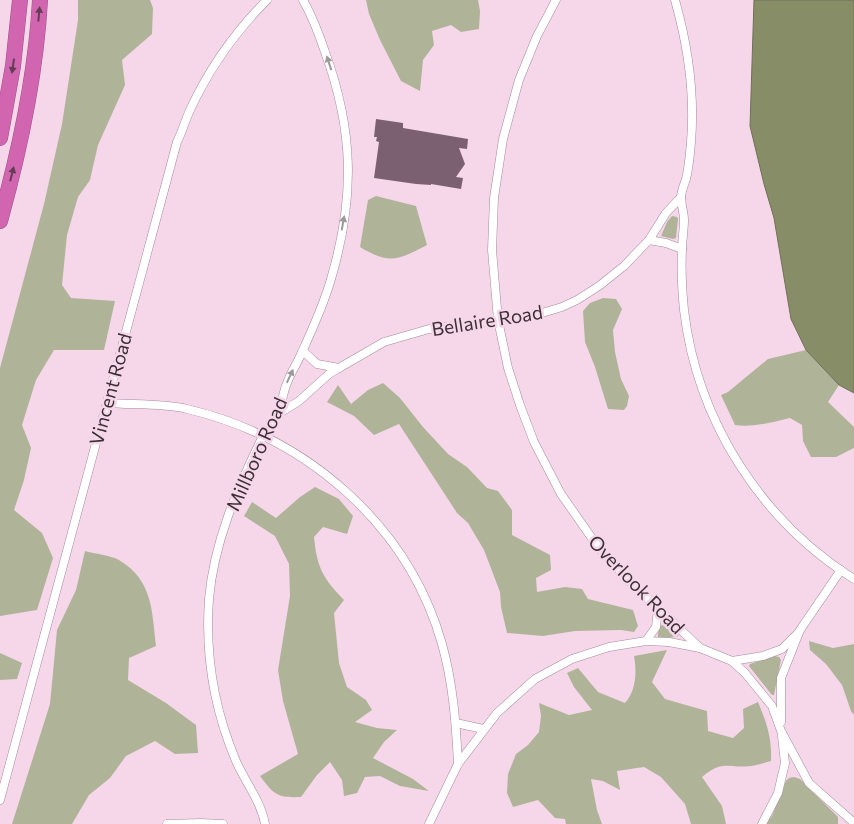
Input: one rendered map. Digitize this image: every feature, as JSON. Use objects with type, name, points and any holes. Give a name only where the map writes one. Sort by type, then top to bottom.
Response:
[{"type":"highway","points":[[0,138],[13,66],[20,0]]},
{"type":"highway","points":[[0,221],[26,113],[36,45],[40,0]]},
{"type":"street","name":"Vincent Road","points":[[0,800],[171,164],[186,120],[200,91],[222,54],[243,25],[267,0]]},
{"type":"street","name":"Millboro Road","points":[[265,824],[261,809],[230,746],[222,724],[213,687],[208,635],[212,576],[222,532],[238,490],[263,435],[278,414],[286,384],[303,351],[324,299],[338,255],[347,204],[349,167],[347,137],[340,97],[321,41],[303,0]]},
{"type":"street","name":"Overlook Road","points":[[556,0],[537,36],[522,73],[506,124],[499,161],[492,228],[493,279],[498,320],[508,368],[534,442],[561,494],[596,544],[625,577],[700,648],[732,661],[754,683],[772,706],[781,731]]},
{"type":"street","points":[[675,0],[685,39],[692,105],[689,160],[681,197],[684,219],[682,290],[688,336],[704,395],[723,438],[745,474],[776,513],[796,534],[854,578]]},
{"type":"street","name":"Bellaire Road","points":[[278,414],[299,401],[329,374],[369,350],[399,337],[436,327],[532,316],[577,300],[614,275],[649,240],[666,213],[681,197]]},
{"type":"street","points":[[649,240],[666,243],[682,249]]},
{"type":"street","points":[[303,351],[316,364],[339,368]]},
{"type":"street","points":[[107,402],[184,408],[263,435],[294,452],[341,487],[376,522],[396,549],[427,604],[438,630],[450,682],[456,724],[458,764]]},
{"type":"street","points":[[732,661],[763,656],[782,649],[800,630],[841,570]]},
{"type":"street","points":[[646,641],[656,627],[658,609]]},
{"type":"street","points":[[762,824],[778,793],[785,763],[781,731],[781,678],[800,630]]},
{"type":"street","points":[[429,824],[458,764],[497,712],[512,698],[550,670],[587,653],[646,641],[669,642],[700,648]]},
{"type":"street","points":[[456,724],[483,730]]},
{"type":"street","points":[[781,731],[809,783],[852,822]]},
{"type":"street","points":[[421,824],[432,815]]},
{"type":"street","points":[[167,824],[223,824]]},
{"type":"shaded area","points":[[78,0],[150,0],[153,8],[152,34],[122,60],[125,85],[98,145],[90,180],[78,197],[67,235],[62,285],[71,298],[115,301],[104,350],[54,350],[36,380],[22,425],[31,448],[24,480],[14,510],[42,533],[53,558],[37,610],[0,616],[0,368],[44,204],[62,124],[78,20]]},
{"type":"shaded area","points":[[366,0],[478,0],[480,11],[479,29],[461,32],[451,25],[432,31],[434,45],[423,60],[420,91],[401,81],[380,40],[369,14]]},
{"type":"shaded area","points":[[754,0],[854,0],[854,393],[839,385],[806,350],[791,319],[774,218],[750,126]]},
{"type":"shaded area","points":[[376,196],[416,206],[427,245],[409,254],[394,258],[379,256],[360,247],[368,200]]},
{"type":"shaded area","points":[[672,216],[678,219],[676,238],[673,239],[661,236]]},
{"type":"shaded area","points":[[603,298],[616,299],[622,309],[613,330],[615,352],[621,379],[629,396],[624,410],[608,409],[585,342],[583,311],[590,303]]},
{"type":"shaded area","points":[[806,350],[839,385],[828,402],[854,427],[854,448],[836,457],[811,457],[803,441],[802,425],[790,418],[755,425],[735,425],[721,395],[728,392],[768,359]]},
{"type":"shaded area","points":[[383,383],[400,398],[448,454],[467,467],[487,488],[498,491],[512,510],[512,535],[550,555],[551,570],[536,578],[537,592],[565,587],[582,589],[588,599],[633,610],[638,626],[634,632],[621,630],[575,631],[543,636],[507,633],[501,607],[500,592],[484,550],[468,523],[457,513],[399,424],[374,435],[354,416],[327,402],[338,385],[351,404],[368,390]]},
{"type":"shaded area","points":[[315,487],[339,499],[353,516],[347,534],[323,527],[314,537],[317,557],[322,572],[344,600],[334,613],[339,663],[347,687],[366,700],[372,710],[355,722],[377,728],[397,730],[384,742],[373,758],[413,779],[429,791],[400,786],[380,776],[365,777],[357,793],[344,796],[342,780],[330,762],[317,775],[301,797],[287,797],[277,794],[260,776],[298,754],[283,701],[278,670],[290,596],[289,564],[275,536],[244,516],[252,502],[276,518],[300,497]]},
{"type":"shaded area","points":[[85,551],[119,560],[139,577],[145,587],[152,609],[156,646],[129,658],[128,680],[166,703],[196,725],[198,753],[175,754],[155,741],[126,756],[110,778],[89,795],[72,824],[12,824],[50,704],[57,630],[76,590]]},
{"type":"shaded area","points":[[665,622],[679,631],[677,637],[658,638],[659,629]]},
{"type":"shaded area","points":[[809,641],[833,648],[854,644],[854,715],[842,685],[826,664],[810,650]]},
{"type":"shaded area","points":[[667,650],[652,682],[665,699],[707,711],[708,731],[733,738],[744,728],[743,709],[758,702],[764,717],[770,738],[771,761],[743,767],[721,766],[709,771],[702,777],[722,806],[726,824],[691,824],[685,804],[661,777],[644,767],[617,771],[620,790],[603,781],[591,779],[597,810],[602,824],[566,824],[565,819],[555,818],[538,800],[513,807],[507,793],[508,774],[516,754],[528,745],[539,732],[541,716],[539,703],[569,715],[592,710],[574,687],[567,673],[578,668],[598,692],[625,703],[629,698],[635,681],[634,656]]},
{"type":"shaded area","points":[[0,653],[22,663],[17,679],[0,680]]},
{"type":"shaded area","points":[[775,656],[781,660],[774,695],[772,695],[749,666],[750,664]]},
{"type":"shaded area","points":[[794,777],[800,779],[838,817],[838,824],[765,824],[772,816],[786,781]]},
{"type":"building","points":[[376,119],[403,123],[403,128],[468,139],[467,149],[459,148],[465,164],[456,177],[463,178],[461,189],[374,178],[379,142],[376,141],[377,137],[374,137]]}]
